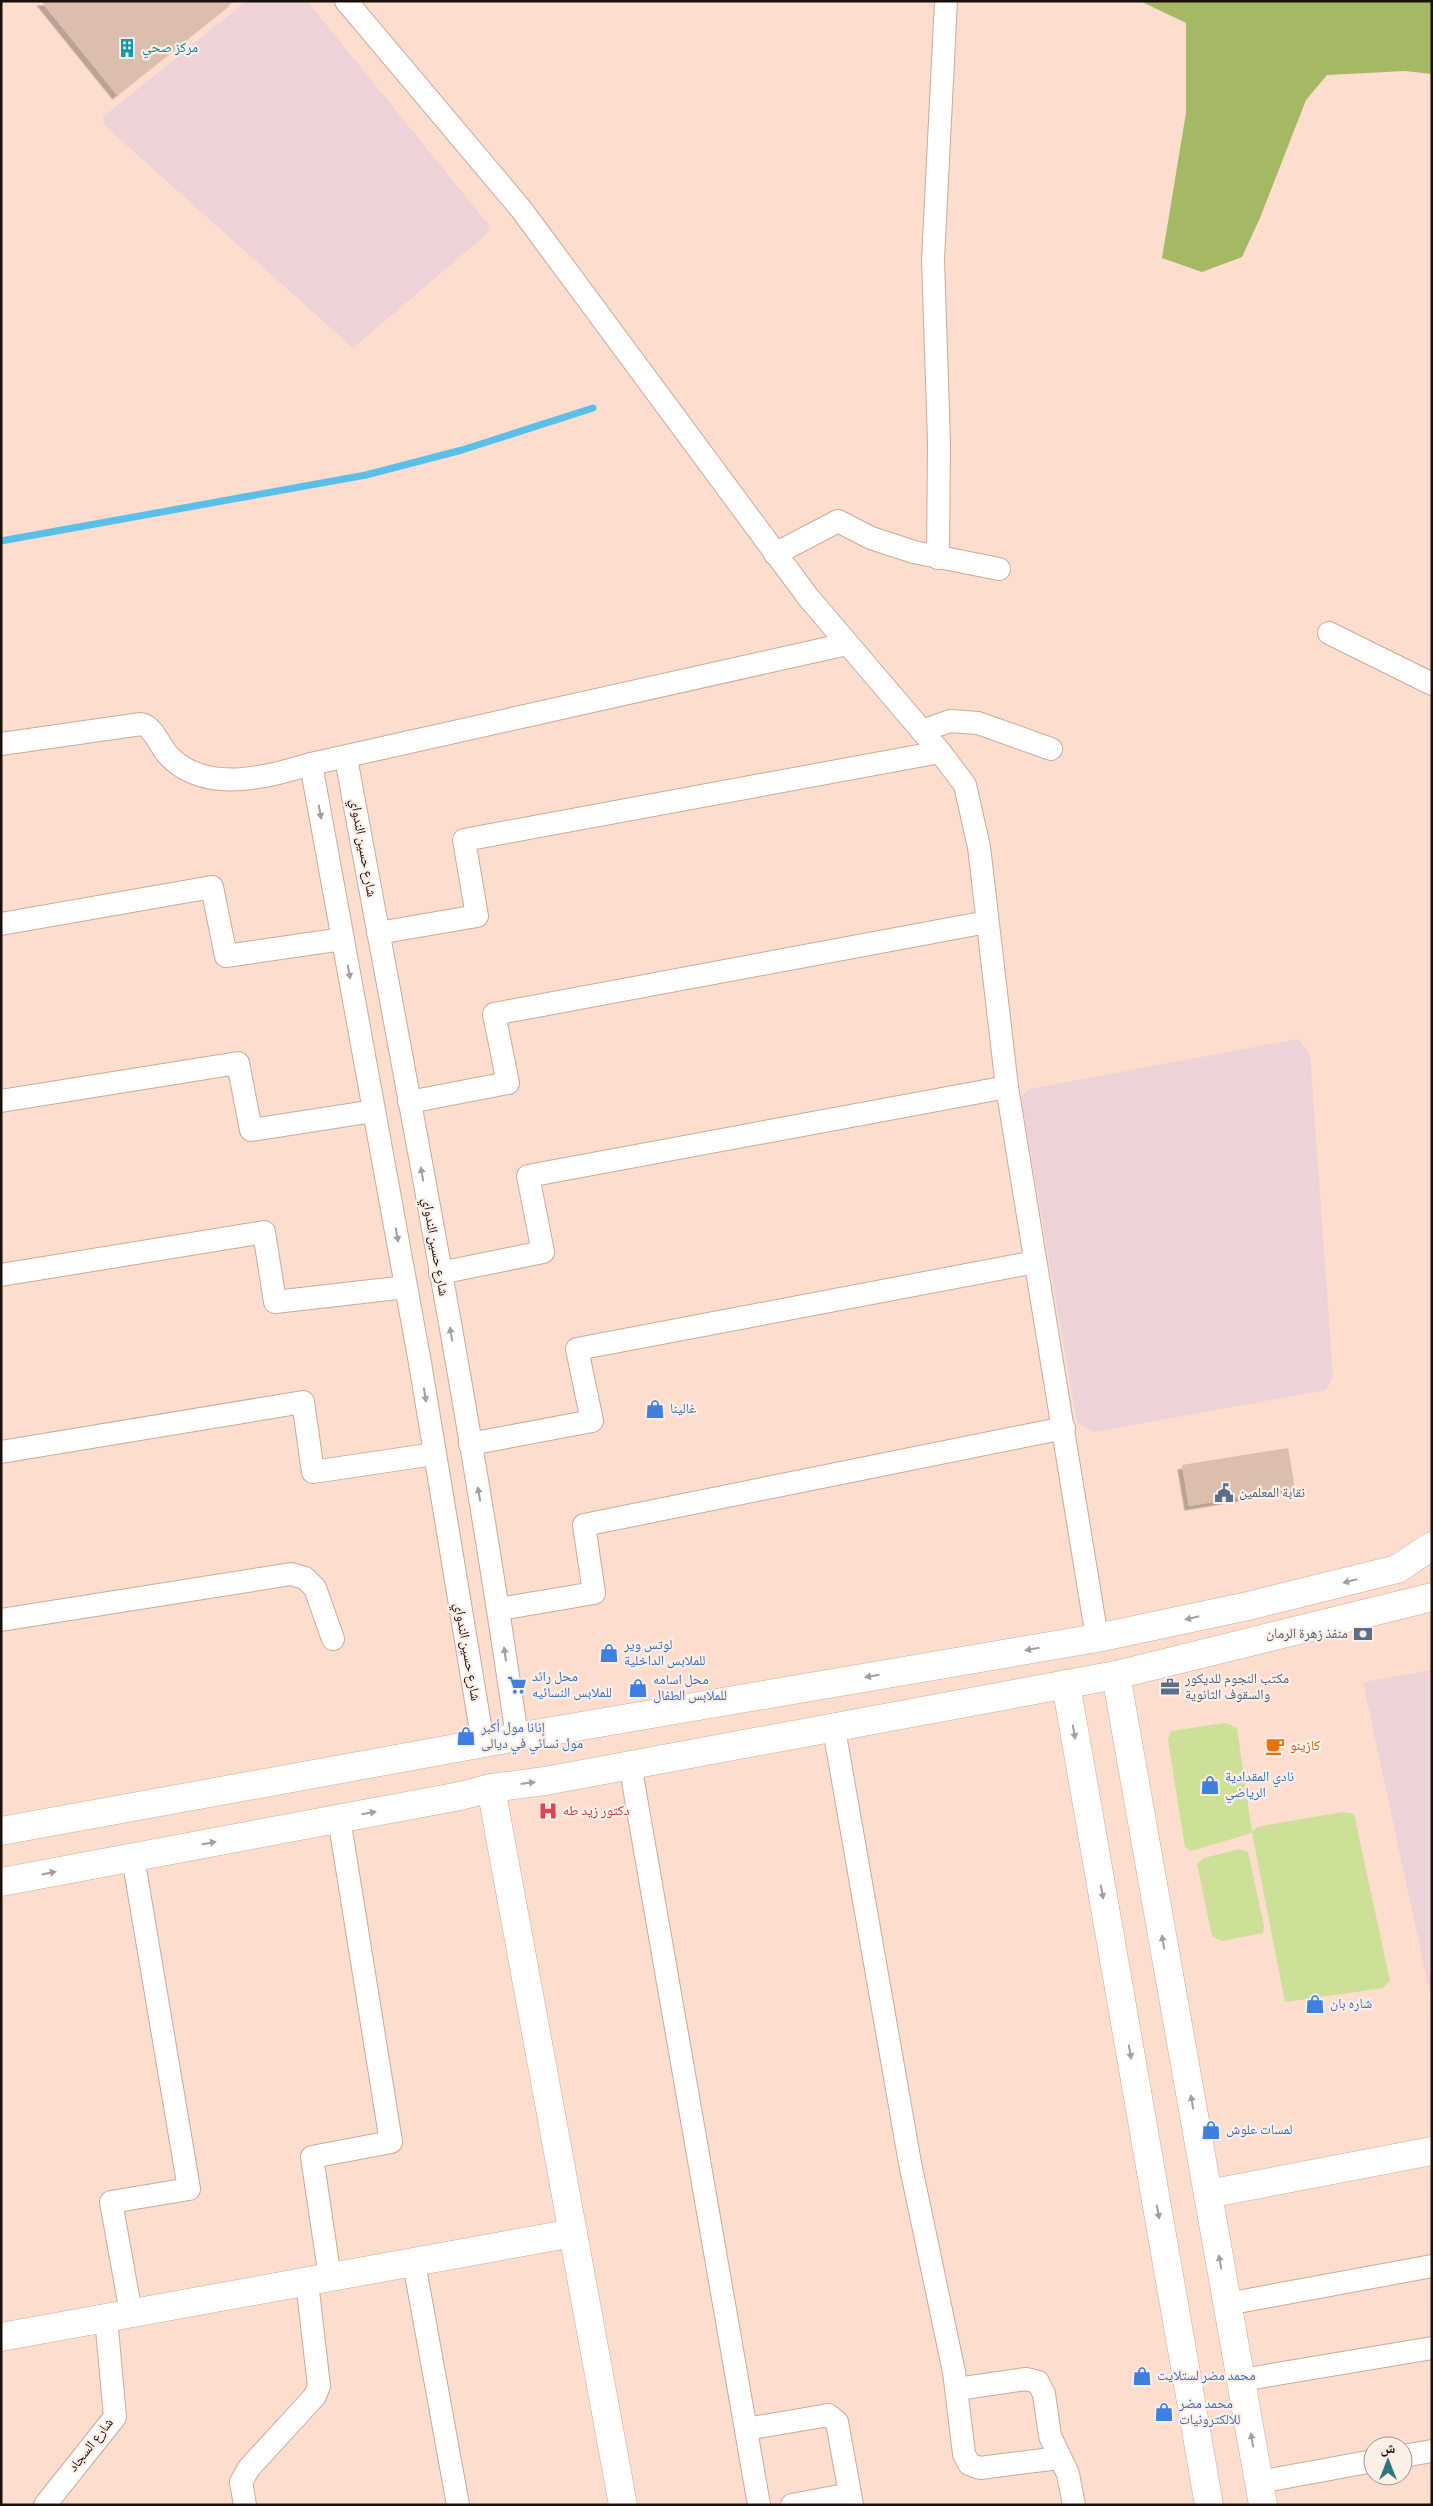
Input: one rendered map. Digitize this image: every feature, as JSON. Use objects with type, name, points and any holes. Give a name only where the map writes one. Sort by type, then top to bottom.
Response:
[{"type":"street","points":[[346,1],[521,209],[775,554],[847,644],[940,752],[964,785],[979,847],[1007,1086],[1097,1638]]},
{"type":"street","points":[[938,558],[939,442],[933,260],[946,1]]},
{"type":"street","points":[[775,554],[838,521],[872,538],[938,558],[999,569]]},
{"type":"street","points":[[1330,633],[1432,684]]},
{"type":"street","points":[[1,744],[141,724],[149,728],[160,744],[180,766],[215,779],[264,778],[312,764],[346,758],[847,644]]},
{"type":"street","points":[[922,731],[950,722],[978,723],[1051,749]]},
{"type":"street","points":[[378,933],[477,916],[464,840],[940,752]]},
{"type":"street","name":"شارع حسين الندواي","points":[[346,758],[499,1609],[517,1737]]},
{"type":"street","name":"شارع حسين الندواي","points":[[312,764],[406,1286],[483,1743]]},
{"type":"street","points":[[1,924],[212,887],[226,956],[343,940]]},
{"type":"street","points":[[409,1102],[508,1083],[494,1014],[987,922]]},
{"type":"street","points":[[1,1101],[238,1063],[251,1130],[374,1111]]},
{"type":"street","points":[[440,1273],[543,1252],[528,1176],[1007,1086]]},
{"type":"street","points":[[1,1274],[264,1232],[275,1302],[406,1286]]},
{"type":"street","points":[[470,1444],[592,1421],[577,1350],[1035,1262]]},
{"type":"street","points":[[1,1452],[303,1402],[313,1472],[434,1454]]},
{"type":"street","points":[[499,1609],[594,1593],[584,1525],[1064,1428]]},
{"type":"street","points":[[1,1831],[517,1737],[1097,1638],[1248,1606],[1397,1569],[1432,1546]]},
{"type":"street","points":[[1,1620],[291,1574],[305,1578],[315,1588],[333,1638]]},
{"type":"street","points":[[1,1882],[460,1796],[491,1788],[545,1781],[630,1764],[834,1729],[1116,1675],[1432,1597]]},
{"type":"street","points":[[1116,1675],[1261,2493],[1363,2464]]},
{"type":"street","points":[[1066,1684],[1209,2505]]},
{"type":"street","points":[[834,1729],[910,2163],[957,2389],[964,2454],[969,2464],[980,2468],[1058,2458]]},
{"type":"street","points":[[630,1764],[759,2505]]},
{"type":"street","points":[[491,1788],[623,2505]]},
{"type":"street","points":[[245,2505],[241,2482],[249,2468],[315,2396],[318,2386],[318,2280],[312,2157],[391,2142],[339,1818]]},
{"type":"street","name":"شارع السجاد","points":[[45,2505],[115,2417],[118,2316],[111,2202],[189,2189],[133,1857]]},
{"type":"street","points":[[1208,2194],[1432,2151]]},
{"type":"street","points":[[1,2337],[573,2233]]},
{"type":"street","points":[[414,2263],[458,2505]]},
{"type":"street","points":[[1227,2304],[1432,2266]]},
{"type":"street","points":[[1241,2380],[1432,2348]]},
{"type":"street","points":[[957,2389],[1026,2379],[1038,2382],[1043,2387],[1050,2436],[1058,2458],[1068,2474],[1074,2505]]},
{"type":"street","points":[[746,2429],[822,2416],[833,2418],[837,2422],[851,2499],[792,2505]]},
{"type":"street","points":[[1413,2454],[1432,2451]]},
{"type":"shaded area","points":[[246,1],[307,1],[488,224],[489,232],[353,348],[104,125],[103,117]]},
{"type":"shaded area","points":[[1298,1039],[1310,1054],[1333,1376],[1326,1390],[1094,1432],[1077,1423],[1021,1097],[1029,1089]]},
{"type":"shaded area","points":[[1432,1670],[1432,2003],[1363,1682]]},
{"type":"green space","points":[[1140,1],[1432,1],[1432,74],[1405,71],[1327,75],[1306,100],[1260,218],[1242,257],[1202,272],[1162,258],[1186,113],[1186,23]]},
{"type":"green space","points":[[1225,1723],[1237,1728],[1252,1832],[1257,1827],[1342,1812],[1354,1814],[1390,1981],[1383,1988],[1285,2002],[1252,1833],[1191,1851],[1185,1847],[1168,1740],[1171,1731]]},
{"type":"green space","points":[[1239,1849],[1248,1852],[1264,1926],[1263,1933],[1222,1941],[1212,1936],[1197,1864],[1204,1858]]},
{"type":"building","name":"مركز صحي","points":[[41,1],[234,1],[117,95]]},
{"type":"building","points":[[1288,1448],[1295,1488],[1189,1506],[1182,1465]]},
{"type":"waterway","points":[[1,541],[366,475],[462,450],[593,408]]},
{"type":"place","name":"مركز صحي","points":[[127,48]]},
{"type":"place","name":"غالينا","points":[[655,1409]]},
{"type":"place","name":"نقابة المعلمين","points":[[1224,1493]]},
{"type":"place","name":"منفذ زهرة الرمان","points":[[1363,1634]]},
{"type":"place","name":"لوتس وير للملابس الداخلية","points":[[609,1653]]},
{"type":"place","name":"محل رائد للملابس النسائيه","points":[[517,1685]]},
{"type":"place","name":"مكتب النجوم للديكور والسقوف الثانوية","points":[[1170,1687]]},
{"type":"place","name":"محل اسامه للملابس الطفال","points":[[638,1688]]},
{"type":"place","name":"إنانا مول أكبر مول نسائي في ديالى","points":[[466,1736]]},
{"type":"place","name":"كازينو","points":[[1275,1746]]},
{"type":"place","name":"نادي المقدادية الرياضي","points":[[1210,1785]]},
{"type":"place","name":"دكتور زيد طه","points":[[548,1811]]},
{"type":"place","name":"شاره بان","points":[[1315,2004]]},
{"type":"place","name":"لمسات علوش","points":[[1211,2130]]},
{"type":"place","name":"محمد مضر لستلايت","points":[[1142,2376]]},
{"type":"place","name":"محمد مضر للالكترونيات","points":[[1164,2412]]}]
